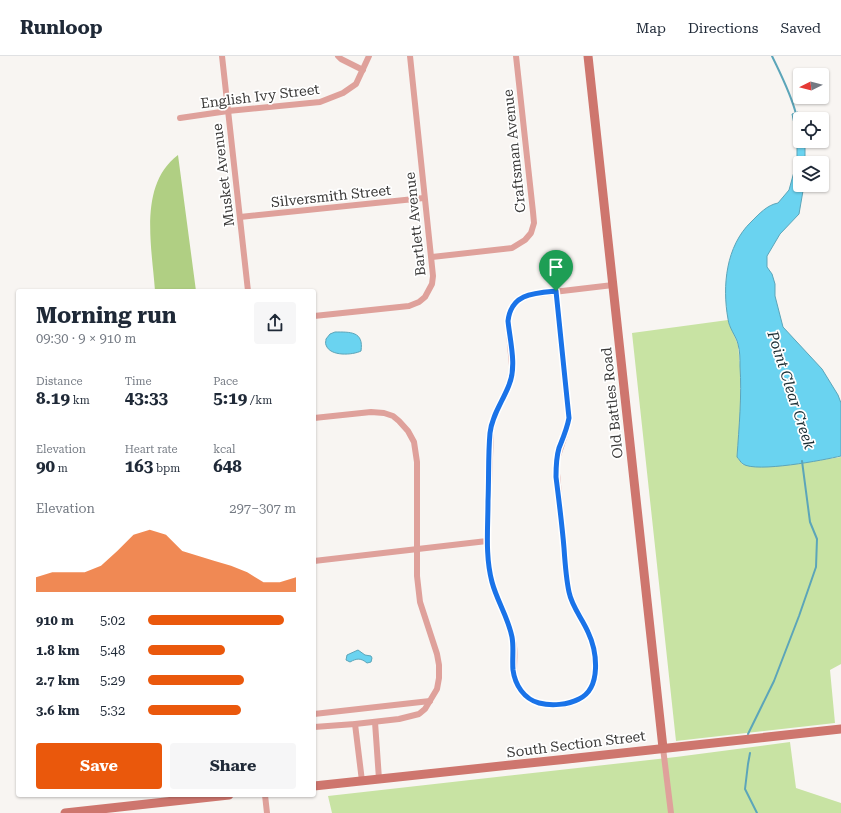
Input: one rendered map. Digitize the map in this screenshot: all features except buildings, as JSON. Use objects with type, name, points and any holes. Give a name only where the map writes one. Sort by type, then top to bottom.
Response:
[{"type":"street","name":"Musket Avenue","points":[[222,56],[248,289]]},
{"type":"street","points":[[338,56],[363,70]]},
{"type":"street","name":"English Ivy Street","points":[[180,118],[228,111],[320,102],[343,93],[356,84],[369,56]]},
{"type":"street","name":"Bartlett Avenue","points":[[316,316],[409,306],[419,302],[425,297],[432,284],[432,258],[424,198],[410,56]]},
{"type":"street","name":"Craftsman Avenue","points":[[432,258],[512,248],[526,240],[531,233],[534,223],[516,56]]},
{"type":"street","name":"Old Battles Road","points":[[588,56],[663,748]]},
{"type":"street","name":"Silversmith Street","points":[[240,217],[424,198]]},
{"type":"street","points":[[556,291],[569,418],[567,430],[559,449],[556,463],[556,477],[569,594],[592,640],[595,666],[594,684],[591,690],[583,698],[575,702],[550,705],[538,703],[528,698],[520,690],[515,680],[513,670],[514,648],[510,627],[492,582],[487,541],[490,430],[497,409],[509,386],[512,376],[508,321],[512,308],[521,298],[537,293],[556,291],[613,285]]},
{"type":"street","points":[[316,418],[384,412],[393,416],[408,431],[414,442],[417,462],[416,549],[420,602],[440,665],[437,689],[430,701],[419,714],[412,717],[375,722],[316,727]]},
{"type":"street","points":[[316,561],[487,541]]},
{"type":"street","points":[[316,714],[430,701]]},
{"type":"street","points":[[359,710],[358,724],[362,781]]},
{"type":"street","points":[[375,722],[379,779]]},
{"type":"street","name":"South Section Street","points":[[316,786],[568,760],[663,748],[841,729]]},
{"type":"street","points":[[663,748],[671,813]]},
{"type":"street","points":[[65,813],[211,797]]},
{"type":"street","points":[[265,797],[267,813]]},
{"type":"green space","points":[[178,155],[196,289],[155,289],[150,237],[150,218],[152,200],[157,183],[165,168]]},
{"type":"green space","points":[[728,320],[738,345],[740,366],[740,414],[737,457],[743,465],[788,465],[841,457],[841,664],[830,670],[835,723],[676,741],[632,333]]},
{"type":"green space","points":[[790,742],[796,788],[841,803],[841,813],[332,813],[328,796],[676,757]]},
{"type":"water","points":[[797,148],[805,148],[805,156],[797,156]]},
{"type":"water","points":[[793,176],[793,192],[803,192],[799,214],[780,234],[767,256],[767,267],[772,274],[775,284],[775,296],[783,327],[822,369],[838,395],[841,403],[841,456],[790,465],[761,467],[750,466],[742,463],[737,457],[741,377],[740,355],[737,341],[728,319],[726,306],[726,280],[731,255],[743,232],[763,210],[778,203],[789,190]]},
{"type":"water","points":[[335,332],[346,332],[358,336],[361,344],[361,351],[347,354],[332,352],[328,349],[326,339],[330,334]]},
{"type":"water","points":[[358,650],[365,655],[371,656],[371,662],[367,663],[359,659],[350,662],[346,660],[347,655]]},
{"type":"waterway","name":"Point Clear Creek","points":[[772,56],[789,92],[795,112]]},
{"type":"waterway","name":"Point Clear Creek","points":[[748,734],[774,681],[816,567],[817,539],[810,522],[802,461]]},
{"type":"waterway","points":[[750,753],[745,789],[757,813]]},
{"type":"route","points":[[556,291],[569,418],[567,430],[559,449],[556,463],[556,477],[569,594],[592,640],[595,677],[591,690],[583,698],[575,702],[550,705],[538,703],[528,698],[520,690],[515,680],[513,670],[514,648],[510,627],[492,582],[487,541],[490,430],[497,409],[509,386],[512,376],[508,321],[509,315],[515,303],[521,298],[537,293],[556,291]]}]
